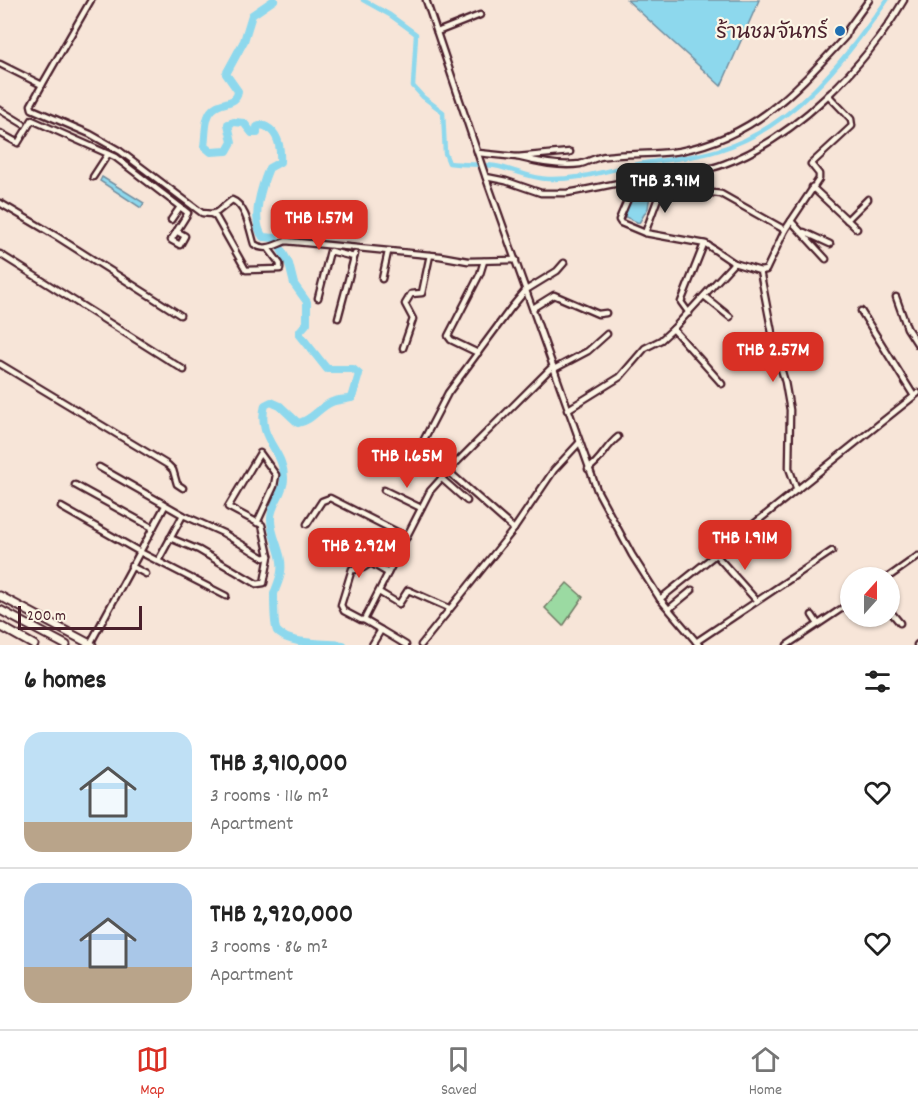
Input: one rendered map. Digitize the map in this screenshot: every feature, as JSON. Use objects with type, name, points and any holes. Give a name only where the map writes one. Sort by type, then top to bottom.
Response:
[{"type":"highway","points":[[0,596],[91,644]]},
{"type":"highway","points":[[0,610],[66,645]]},
{"type":"highway","points":[[0,626],[31,644]]},
{"type":"street","points":[[92,0],[30,105],[32,109],[105,142],[153,175],[198,212],[216,217],[246,270],[280,269],[280,264],[269,248]]},
{"type":"street","points":[[426,0],[588,468],[614,523],[660,599],[698,644],[832,551]]},
{"type":"street","points":[[478,153],[517,157],[542,164],[580,164],[603,156],[680,151],[741,130],[777,106],[804,82],[846,36],[869,0]]},
{"type":"street","points":[[486,177],[541,193],[567,193],[716,167],[751,152],[789,130],[828,95],[864,55],[904,0]]},
{"type":"street","points":[[437,32],[480,15]]},
{"type":"street","points":[[0,64],[42,85]]},
{"type":"street","points":[[636,180],[620,220],[621,223],[645,233],[704,244],[734,263],[760,271],[766,270],[785,230],[819,176],[811,164],[852,126],[851,119],[828,95]]},
{"type":"street","points":[[0,110],[23,124]]},
{"type":"street","points":[[0,132],[18,143],[32,120],[115,157],[188,213],[176,231]]},
{"type":"street","points":[[517,157],[570,152]]},
{"type":"street","points":[[93,177],[108,154]]},
{"type":"street","points":[[645,233],[662,187],[661,175]]},
{"type":"street","points":[[662,187],[721,194],[785,230]]},
{"type":"street","points":[[812,187],[856,229]]},
{"type":"street","points":[[847,220],[868,199]]},
{"type":"street","points":[[211,214],[232,200],[235,201],[242,209],[254,244],[259,248],[269,248],[283,242],[464,260],[516,260]]},
{"type":"street","points":[[0,202],[180,315]]},
{"type":"street","points":[[171,220],[180,207]]},
{"type":"street","points":[[791,221],[826,259]]},
{"type":"street","points":[[801,230],[830,244]]},
{"type":"street","points":[[689,313],[681,302],[704,244]]},
{"type":"street","points":[[338,318],[356,249]]},
{"type":"street","points":[[318,298],[330,251],[354,257]]},
{"type":"street","points":[[382,279],[388,252]]},
{"type":"street","points":[[0,254],[184,370]]},
{"type":"street","points":[[403,348],[413,319],[405,304],[410,295],[422,293],[430,255]]},
{"type":"street","points":[[478,353],[451,340],[448,336],[480,274],[484,261]]},
{"type":"street","points":[[405,476],[448,393],[526,290],[556,271],[564,263]]},
{"type":"street","points":[[567,410],[618,378],[645,348],[662,340],[734,263]]},
{"type":"street","points":[[760,271],[790,410],[789,468],[797,490]]},
{"type":"street","points":[[533,308],[554,295],[598,314],[606,313]]},
{"type":"street","points":[[704,296],[730,317]]},
{"type":"street","points":[[896,297],[907,328],[918,345]]},
{"type":"street","points":[[660,599],[916,394],[861,311]]},
{"type":"street","points":[[673,329],[722,384]]},
{"type":"street","points":[[364,620],[427,496],[441,478],[553,368],[588,351],[607,334]]},
{"type":"street","points":[[0,364],[170,467],[176,482],[183,488]]},
{"type":"street","points":[[588,468],[599,461],[608,445],[618,437]]},
{"type":"street","points":[[421,645],[514,529],[554,470],[579,443]]},
{"type":"street","points":[[170,538],[208,555],[257,584],[264,583],[268,556],[262,525],[257,523],[228,507],[260,453],[276,475],[274,486],[257,523]]},
{"type":"street","points":[[99,467],[165,506],[222,533],[264,558],[268,556]]},
{"type":"street","points":[[448,471],[514,529]]},
{"type":"street","points":[[441,478],[466,500],[471,490]]},
{"type":"street","points":[[75,485],[153,528]]},
{"type":"street","points":[[384,490],[421,508]]},
{"type":"street","points":[[308,524],[322,501],[330,498],[406,537]]},
{"type":"street","points":[[91,644],[165,506]]},
{"type":"street","points":[[61,507],[140,552],[226,596]]},
{"type":"street","points":[[158,561],[183,515]]},
{"type":"street","points":[[344,555],[359,566],[365,568],[371,563],[388,573]]},
{"type":"street","points":[[716,555],[757,601]]},
{"type":"street","points":[[900,569],[918,556]]},
{"type":"street","points":[[359,566],[355,570],[352,569],[341,606],[344,611],[406,645]]},
{"type":"street","points":[[131,567],[146,574]]},
{"type":"street","points":[[379,592],[399,604],[408,590],[449,608]]},
{"type":"street","points":[[669,609],[692,590]]},
{"type":"street","points":[[787,645],[840,610]]},
{"type":"street","points":[[812,615],[818,624]]},
{"type":"street","points":[[372,645],[381,630]]},
{"type":"green space","points":[[567,583],[583,597],[563,626],[545,608]]},
{"type":"water","points":[[627,0],[759,0],[721,86]]},
{"type":"water","points":[[102,177],[144,203],[141,208],[100,181]]},
{"type":"water","points":[[637,189],[650,195],[648,208],[639,223],[623,216]]},
{"type":"waterway","points":[[274,0],[252,15],[244,41],[226,74],[238,91],[237,96],[232,101],[216,106],[210,112],[204,146],[211,152],[227,151],[232,142],[228,124],[234,122],[244,123],[252,133],[257,133],[257,127],[262,125],[275,135],[280,150],[280,162],[269,168],[263,184],[257,212],[259,230],[263,237],[275,238],[289,264],[294,284],[307,302],[307,323],[300,331],[300,335],[327,369],[353,369],[359,374],[352,398],[332,402],[303,422],[298,423],[280,406],[271,402],[265,405],[263,417],[267,436],[280,460],[284,479],[271,518],[281,565],[280,578],[274,594],[277,631],[282,636],[298,641],[343,645]]},
{"type":"waterway","points":[[363,0],[390,15],[416,34],[413,86],[443,112],[445,153],[449,163],[495,166],[548,179],[581,177],[645,163],[698,155],[746,140],[771,126],[815,89],[853,46],[887,0]]},
{"type":"place","name":"ร้านชมจันทร์","points":[[840,31]]}]
